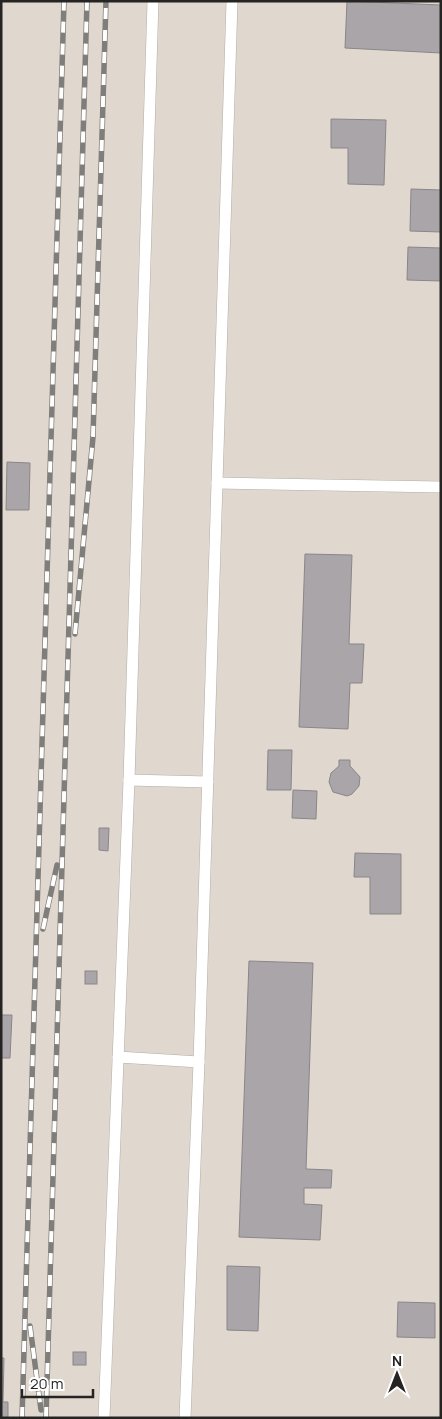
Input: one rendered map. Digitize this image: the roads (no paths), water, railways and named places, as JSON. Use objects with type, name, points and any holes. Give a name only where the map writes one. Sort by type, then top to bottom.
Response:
[{"type":"lane","points":[[104,1418],[129,780],[153,1]]},
{"type":"lane","points":[[185,1418],[199,1062],[232,1]]},
{"type":"lane","points":[[217,483],[441,487]]},
{"type":"lane","points":[[129,780],[208,782]]},
{"type":"lane","points":[[118,1057],[199,1062]]},
{"type":"railway","points":[[22,1418],[64,1]]},
{"type":"railway","points":[[46,1418],[87,1]]},
{"type":"railway","points":[[75,634],[93,437],[106,1]]},
{"type":"railway","points":[[43,929],[57,865]]},
{"type":"railway","points":[[30,1326],[41,1410]]}]
